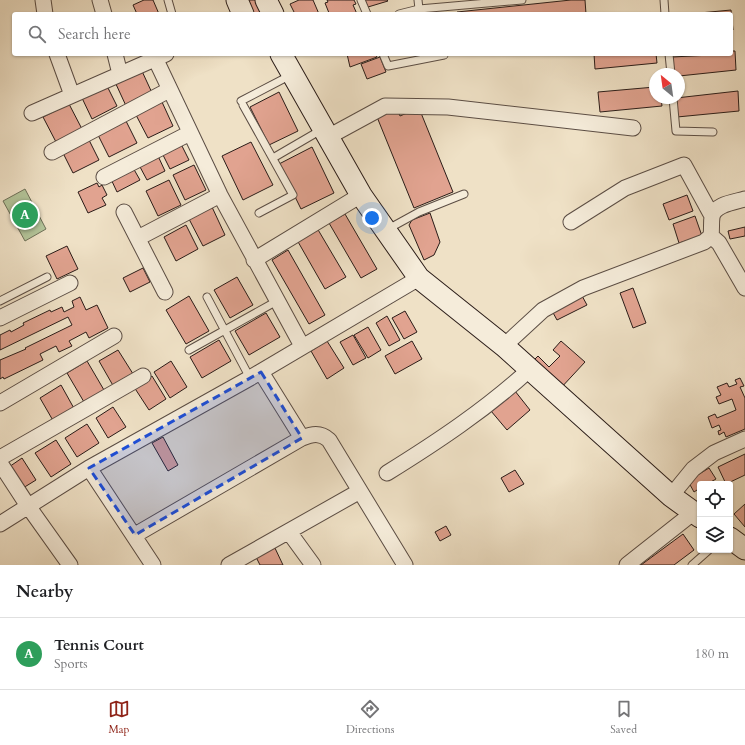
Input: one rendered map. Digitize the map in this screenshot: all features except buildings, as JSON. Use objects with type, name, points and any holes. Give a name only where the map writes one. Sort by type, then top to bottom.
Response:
[{"type":"street","points":[[42,0],[45,12]]},
{"type":"street","points":[[100,0],[103,12]]},
{"type":"street","points":[[237,0],[242,12]]},
{"type":"street","points":[[266,0],[272,12]]},
{"type":"street","points":[[58,56],[72,95]]},
{"type":"street","points":[[116,56],[120,74]]},
{"type":"street","points":[[32,113],[160,56],[169,90],[190,134],[254,260],[302,346]]},
{"type":"street","points":[[282,56],[361,195],[419,278],[504,346],[670,496],[697,515],[627,565]]},
{"type":"street","points":[[52,152],[169,90]]},
{"type":"street","points":[[326,133],[384,106],[448,107],[633,128]]},
{"type":"street","points":[[104,178],[190,134]]},
{"type":"street","points":[[571,222],[625,188],[684,166],[712,216]]},
{"type":"street","points":[[138,238],[220,194]]},
{"type":"street","points":[[254,260],[361,195]]},
{"type":"street","points":[[504,346],[543,310],[583,288],[704,242],[710,236],[714,211],[720,207],[745,200]]},
{"type":"street","points":[[124,212],[165,292]]},
{"type":"street","points":[[710,236],[722,248],[745,288]]},
{"type":"street","points":[[0,524],[89,468],[256,375],[302,346],[419,278]]},
{"type":"street","points":[[0,318],[70,283]]},
{"type":"street","points":[[0,403],[114,336]]},
{"type":"street","points":[[387,473],[486,407],[529,370]]},
{"type":"street","points":[[256,375],[302,438]]},
{"type":"street","points":[[0,458],[143,376]]},
{"type":"street","points":[[134,535],[302,438],[313,434],[323,435],[329,440],[405,565]]},
{"type":"street","points":[[670,496],[693,469],[714,453],[745,439]]},
{"type":"street","points":[[0,463],[28,506],[70,565]]},
{"type":"street","points":[[89,468],[153,565]]},
{"type":"street","points":[[230,565],[360,491]]},
{"type":"street","points":[[289,532],[312,565]]},
{"type":"street","points":[[733,540],[745,549]]},
{"type":"lane","points":[[168,0],[171,12]]},
{"type":"lane","points":[[361,0],[366,12]]},
{"type":"lane","points":[[418,0],[419,9]]},
{"type":"lane","points":[[407,12],[419,9],[522,0]]},
{"type":"lane","points":[[664,0],[666,12]]},
{"type":"lane","points":[[384,56],[388,66],[439,56]]},
{"type":"lane","points":[[669,56],[670,68]]},
{"type":"lane","points":[[259,213],[293,195],[242,103],[292,75]]},
{"type":"lane","points":[[674,104],[676,131],[713,132]]},
{"type":"lane","points":[[273,158],[326,133]]},
{"type":"lane","points":[[386,230],[419,212],[464,194]]},
{"type":"lane","points":[[0,301],[46,277]]},
{"type":"lane","points":[[207,297],[225,330],[256,375]]},
{"type":"lane","points":[[189,350],[277,301]]},
{"type":"lane","points":[[692,565],[706,553]]},
{"type":"highlighted area","points":[[261,372],[302,438],[135,535],[89,468]]},
{"type":"green space","points":[[25,189],[46,229],[25,241],[3,201]]},
{"type":"place","name":"Tennis Court","points":[[25,215]]}]
